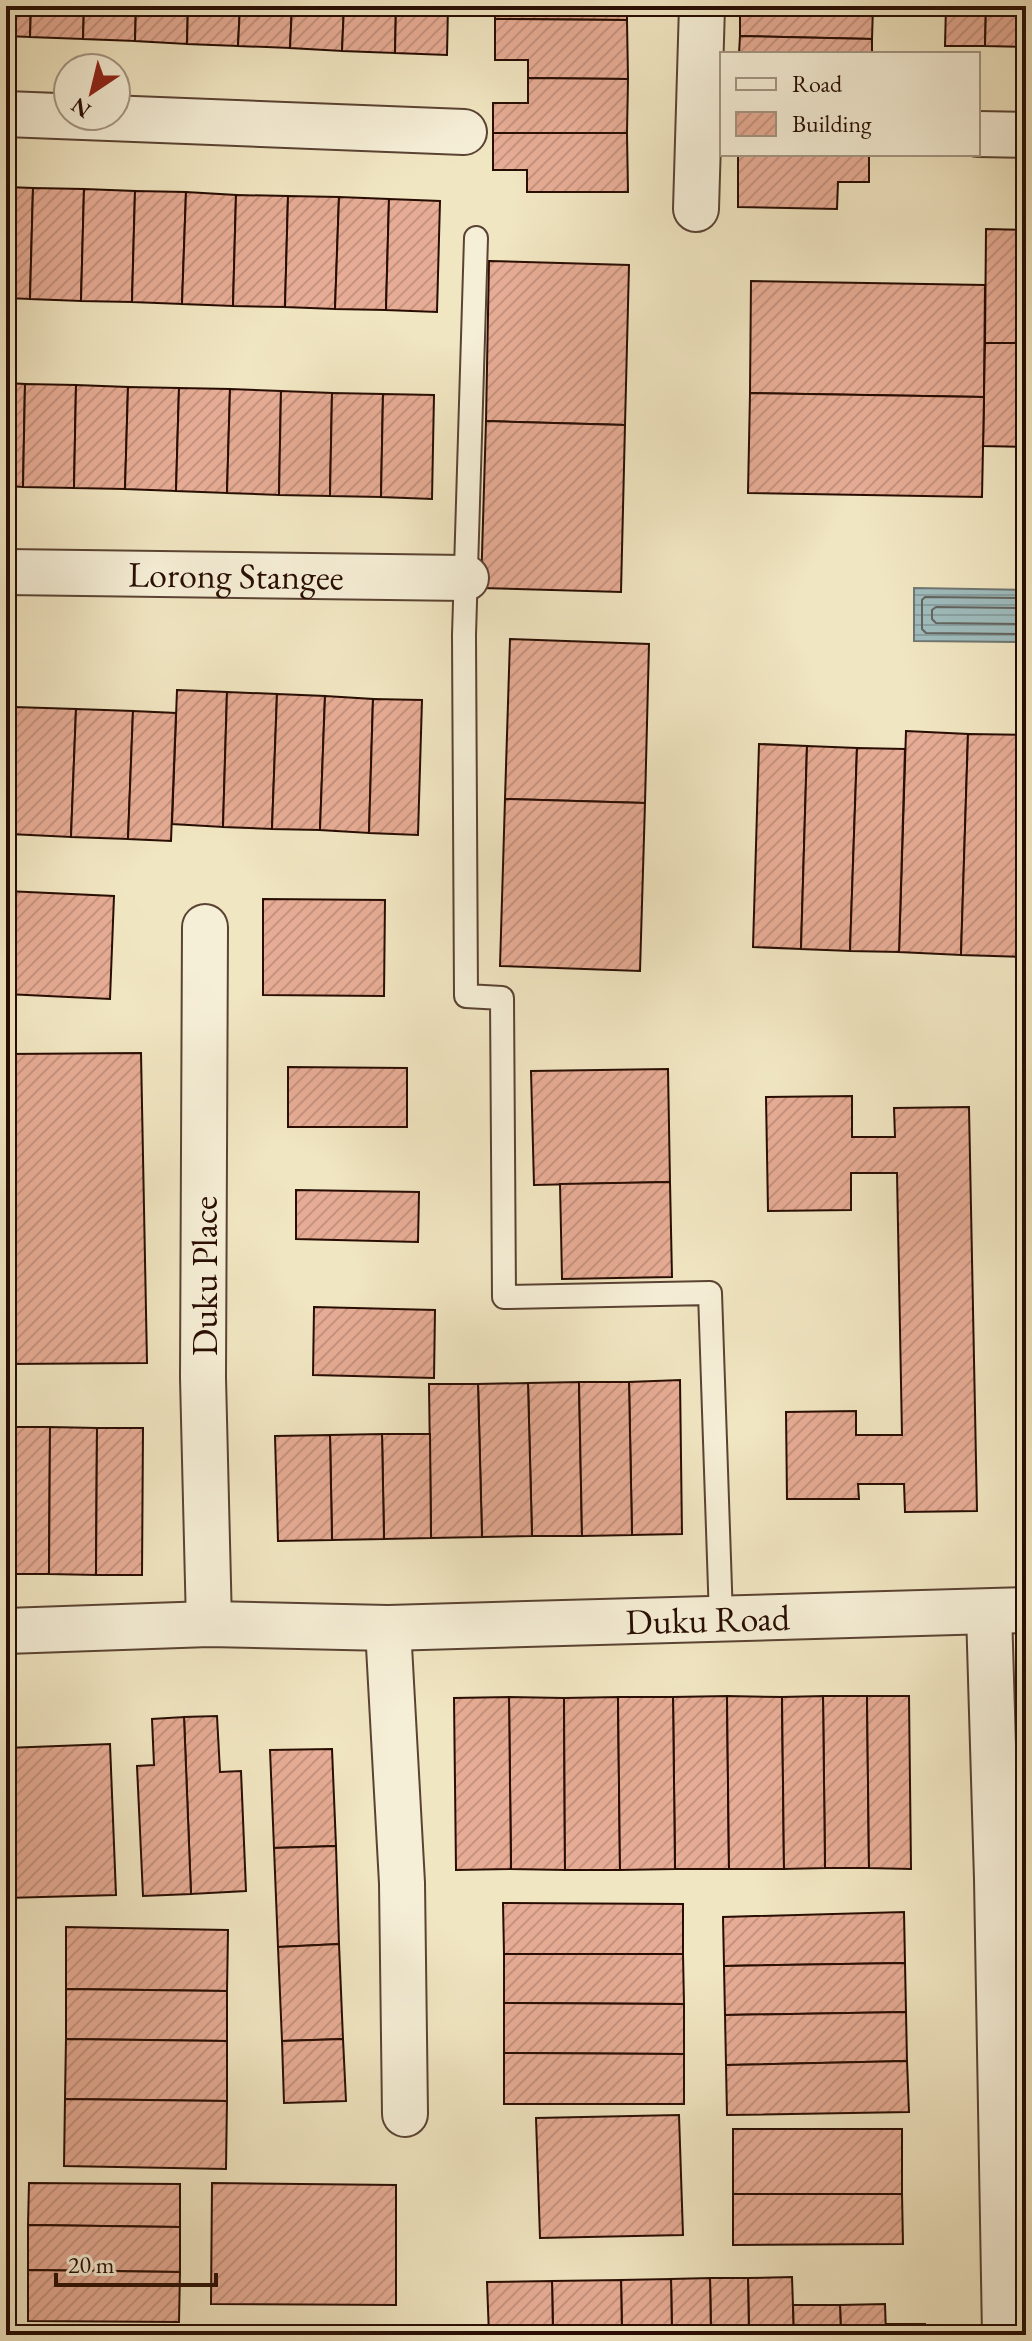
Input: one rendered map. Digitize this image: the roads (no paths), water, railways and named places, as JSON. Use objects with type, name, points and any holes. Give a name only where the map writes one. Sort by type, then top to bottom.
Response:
[{"type":"street","points":[[696,209],[702,6]]},
{"type":"street","points":[[6,114],[464,132]]},
{"type":"street","points":[[980,134],[1026,135]]},
{"type":"street","name":"Lorong Stangee","points":[[6,572],[466,578]]},
{"type":"street","name":"Duku Place","points":[[205,927],[203,1378],[209,1624]]},
{"type":"street","points":[[1005,2335],[1014,2168],[1008,1611]]},
{"type":"street","name":"Duku Road","points":[[6,1631],[209,1624],[388,1628],[1008,1611]]},
{"type":"street","points":[[388,1628],[402,1883],[405,2114]]},
{"type":"lane","points":[[476,238],[466,578],[466,996],[502,998],[504,1297],[710,1293],[721,1618]]},
{"type":"water","points":[[914,588],[1026,590],[1026,642],[914,641]]}]
